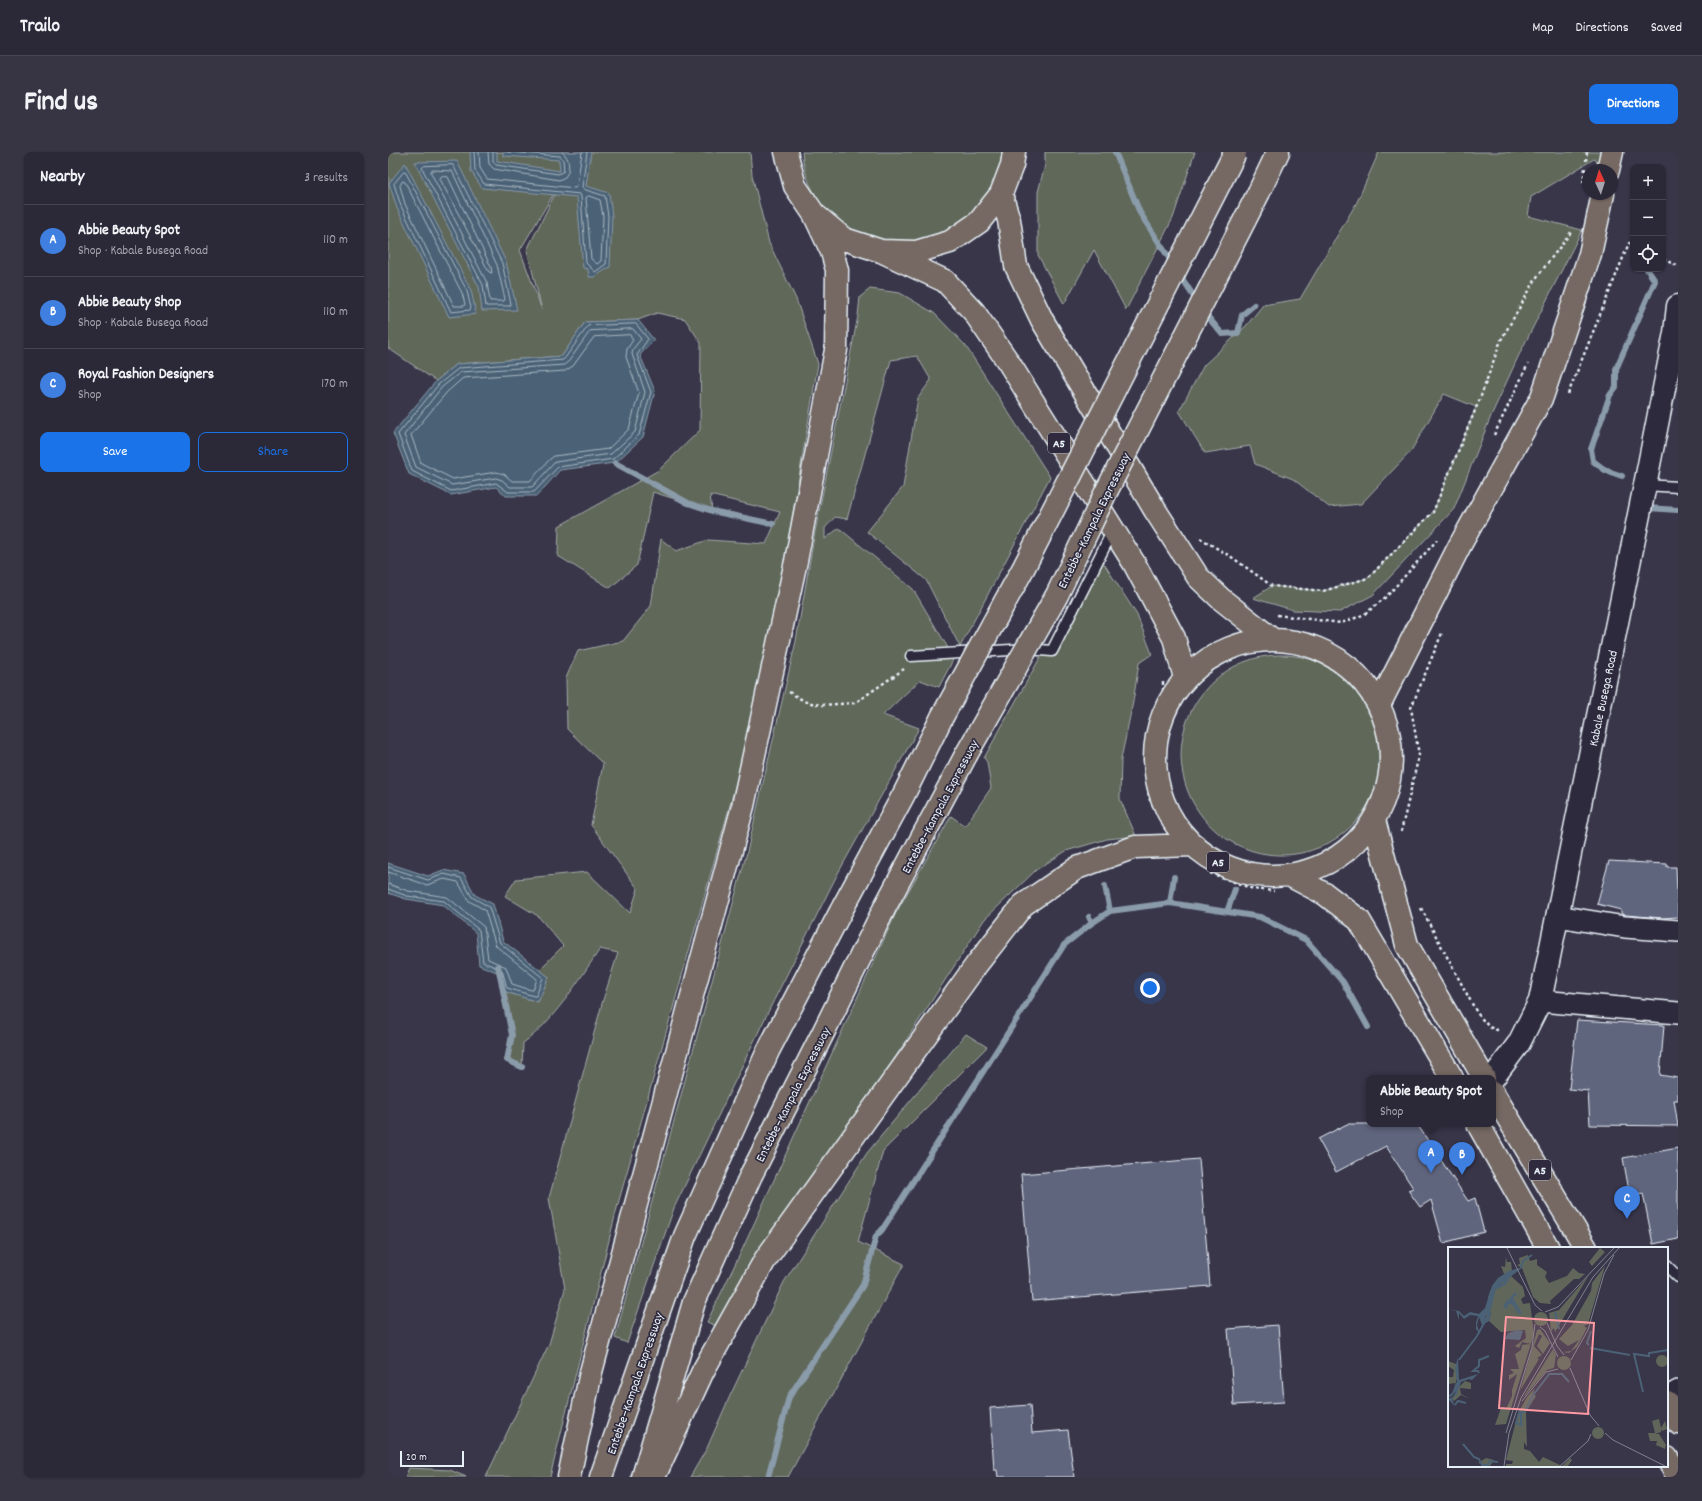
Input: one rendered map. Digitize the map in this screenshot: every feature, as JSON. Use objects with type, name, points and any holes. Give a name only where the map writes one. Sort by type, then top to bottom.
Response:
[{"type":"highway","name":"A5","points":[[786,152],[795,186],[814,214],[844,239],[881,251],[945,281],[974,312],[1010,363],[1134,562],[1174,638],[1185,678]]},
{"type":"highway","name":"A5","points":[[881,251],[916,252],[950,242],[979,222],[1001,194],[1012,165],[1014,152]]},
{"type":"highway","name":"Entebbe–Kampala Expressway","points":[[601,1477],[685,1236],[768,1051],[904,794],[942,717],[1024,567],[1235,152]]},
{"type":"highway","name":"Entebbe–Kampala Expressway","points":[[643,1477],[694,1302],[748,1182],[886,905],[966,755],[1057,595],[1106,492],[1278,152]]},
{"type":"highway","points":[[1609,164],[1612,152]]},
{"type":"highway","points":[[1001,194],[1009,220],[1016,266],[1032,299],[1046,326],[1155,510],[1198,577],[1221,599],[1272,640]]},
{"type":"highway","points":[[1380,705],[1460,545],[1542,397],[1590,254],[1593,200]]},
{"type":"highway","points":[[569,1477],[591,1372],[743,806],[796,561],[836,350],[837,270],[832,252],[814,214]]},
{"type":"highway","name":"A5","points":[[1284,883],[1337,857],[1358,840],[1374,820],[1389,783],[1391,743],[1380,705],[1358,675],[1328,653],[1301,643],[1272,640],[1248,642],[1225,650],[1204,662],[1185,678],[1170,700],[1159,724],[1155,750],[1156,777],[1163,802],[1176,825],[1194,846],[1214,860],[1238,870],[1263,875],[1284,883],[1325,894],[1359,920],[1450,1075]]},
{"type":"highway","points":[[1374,820],[1407,945],[1482,1075]]},
{"type":"highway","points":[[654,1477],[703,1371],[765,1260],[977,964],[1023,904],[1077,868],[1135,847],[1194,846]]},
{"type":"highway","name":"A5","points":[[1496,1097],[1585,1247]]},
{"type":"highway","name":"A5","points":[[1480,1127],[1547,1247]]},
{"type":"highway","points":[[1668,1404],[1678,1423]]},
{"type":"highway","points":[[1668,1460],[1678,1477]]},
{"type":"street","name":"Kabale Busega Road","points":[[1495,1075],[1519,1043],[1540,1001],[1676,332],[1678,306]]},
{"type":"street","points":[[1557,916],[1625,926],[1678,931]]},
{"type":"street","points":[[1540,1001],[1678,1013]]},
{"type":"street","points":[[1668,1397],[1678,1391]]},
{"type":"lane","points":[[1645,485],[1678,487]]},
{"type":"lane","points":[[911,656],[1027,649],[1052,650],[1113,530]]},
{"type":"path","points":[[1587,152],[1589,164]]},
{"type":"path","points":[[1194,534],[1233,558],[1272,586],[1323,591],[1368,578],[1433,512],[1484,389],[1500,340],[1537,277],[1576,226]]},
{"type":"path","points":[[1565,401],[1630,244]]},
{"type":"path","points":[[1666,260],[1678,266]]},
{"type":"path","points":[[1492,439],[1530,360]]},
{"type":"path","points":[[1272,615],[1341,623],[1354,619],[1364,614],[1387,596],[1442,535]]},
{"type":"path","points":[[1400,835],[1419,755],[1411,708],[1444,629]]},
{"type":"path","points":[[770,681],[806,702],[822,705],[855,703],[904,670],[911,656]]},
{"type":"path","points":[[1210,873],[1253,889],[1284,883]]},
{"type":"path","points":[[1418,902],[1477,1013],[1489,1028],[1502,1031]]},
{"type":"green space","points":[[388,152],[750,152],[752,175],[769,243],[796,299],[818,364],[787,548],[740,769],[618,1204],[550,1477],[486,1477],[549,1344],[565,1289],[549,1198],[603,1000],[618,953],[600,949],[565,1000],[545,1024],[523,1043],[522,1067],[507,1060],[512,1035],[503,991],[538,1002],[549,977],[539,970],[563,946],[538,916],[505,896],[516,879],[587,872],[630,913],[638,889],[591,825],[603,764],[567,729],[566,678],[578,651],[623,641],[651,606],[661,539],[676,551],[708,540],[766,544],[780,512],[710,495],[712,511],[653,492],[637,565],[610,588],[558,556],[559,526],[659,470],[700,430],[701,343],[685,319],[657,313],[638,320],[585,322],[562,356],[457,364],[436,381],[388,348]],"holes":[[[562,180],[527,250],[542,310],[520,250]]]},
{"type":"green space","points":[[802,152],[1002,152],[998,174],[982,205],[974,214],[953,230],[904,245],[869,239],[854,233],[840,223],[828,212],[818,199],[810,184],[805,169]]},
{"type":"green space","points":[[1045,152],[1195,152],[1173,218],[1126,310],[1094,250],[1064,304],[1038,255],[1038,192],[1045,165]]},
{"type":"green space","points":[[1379,152],[1601,152],[1599,162],[1594,159],[1586,164],[1582,164],[1582,166],[1531,197],[1528,216],[1582,230],[1518,357],[1491,416],[1454,509],[1373,595],[1340,612],[1293,610],[1253,598],[1272,586],[1323,591],[1368,578],[1433,512],[1476,407],[1444,394],[1411,451],[1361,504],[1329,507],[1293,479],[1255,464],[1250,446],[1205,453],[1179,411],[1204,365],[1246,326],[1263,305],[1300,299],[1357,202]]},
{"type":"green space","points":[[870,289],[900,293],[934,313],[965,345],[1050,477],[960,647],[926,580],[867,532],[903,487],[918,398],[931,380],[917,356],[891,360],[847,519],[835,517],[825,528],[825,539],[839,528],[913,589],[954,658],[939,687],[920,680],[883,715],[919,728],[837,875],[769,1010],[674,1208],[627,1343],[615,1338],[747,852],[796,641],[814,537],[858,316],[860,297]]},
{"type":"green space","points":[[1101,559],[1137,615],[1152,654],[1139,663],[1133,702],[1121,759],[1120,799],[1136,836],[1107,839],[1066,851],[1036,870],[984,920],[896,1056],[716,1326],[707,1322],[742,1250],[896,913],[951,816],[965,826],[991,788],[987,762],[984,758],[1041,656],[1057,654]]},
{"type":"green space","points":[[1271,655],[1291,655],[1310,659],[1328,666],[1345,677],[1359,691],[1374,717],[1381,745],[1381,765],[1377,784],[1370,802],[1359,819],[1345,833],[1328,844],[1310,851],[1291,855],[1271,855],[1252,851],[1234,844],[1217,833],[1203,819],[1192,802],[1185,784],[1181,765],[1181,745],[1185,726],[1192,708],[1203,691],[1217,677],[1234,666],[1252,659]]},
{"type":"green space","points":[[966,1034],[987,1047],[883,1151],[858,1242],[904,1264],[788,1477],[690,1477],[707,1448],[784,1282],[867,1153]]},
{"type":"green space","points":[[409,1468],[450,1470],[466,1477],[405,1477]]},
{"type":"water","points":[[470,152],[497,152],[497,161],[560,171],[559,160],[503,156],[503,152],[591,152],[586,186],[609,193],[612,216],[610,267],[594,277],[589,277],[588,269],[583,268],[577,197],[482,188],[471,171]]},
{"type":"water","points":[[457,161],[506,262],[517,310],[482,311],[479,287],[415,162]]},
{"type":"water","points":[[405,163],[471,290],[476,314],[449,317],[397,208],[389,183]]},
{"type":"water","points":[[638,320],[654,340],[640,355],[655,391],[643,437],[615,463],[560,470],[537,496],[506,496],[496,487],[451,495],[409,474],[393,433],[436,381],[457,364],[562,356],[585,322]]},
{"type":"water","points":[[388,863],[428,876],[443,870],[464,874],[475,895],[493,904],[503,941],[549,977],[538,1002],[503,991],[499,973],[479,965],[476,933],[443,905],[406,899],[388,893]]},
{"type":"building","points":[[1609,861],[1667,864],[1667,867],[1676,867],[1678,917],[1662,918],[1626,915],[1621,914],[1621,910],[1597,904]]},
{"type":"building","points":[[1577,1020],[1664,1025],[1660,1075],[1678,1078],[1678,1100],[1674,1100],[1678,1126],[1590,1125],[1588,1091],[1569,1089]]},
{"type":"building","points":[[1347,1124],[1366,1124],[1366,1127],[1419,1127],[1468,1201],[1475,1198],[1484,1232],[1443,1243],[1431,1200],[1420,1207],[1408,1190],[1413,1188],[1386,1146],[1336,1172],[1318,1139]]},
{"type":"building","points":[[1678,1148],[1678,1239],[1653,1244],[1643,1193],[1630,1196],[1623,1158]]},
{"type":"building","points":[[1199,1159],[1210,1286],[1032,1301],[1021,1174]]},
{"type":"building","points":[[1278,1325],[1284,1402],[1234,1405],[1228,1329]]},
{"type":"building","points":[[1030,1405],[1032,1433],[1068,1430],[1074,1477],[998,1477],[997,1470],[994,1470],[990,1408]]},
{"type":"waterway","points":[[1115,152],[1140,213],[1173,264]]},
{"type":"waterway","points":[[1622,476],[1605,470],[1593,461],[1591,449],[1610,395],[1616,387],[1616,369],[1655,281],[1649,272]]},
{"type":"waterway","points":[[1179,274],[1198,303]]},
{"type":"waterway","points":[[1203,311],[1222,334],[1238,333],[1242,315],[1254,305]]},
{"type":"waterway","points":[[615,463],[688,503],[712,511],[773,524]]},
{"type":"waterway","points":[[1647,508],[1678,510]]},
{"type":"waterway","points":[[1170,903],[1174,877]]},
{"type":"waterway","points":[[1105,886],[1110,911]]},
{"type":"waterway","points":[[1227,912],[1235,889]]},
{"type":"waterway","points":[[1092,923],[1110,911],[1170,903],[1260,917],[1306,940],[1343,982],[1368,1027]]},
{"type":"waterway","points":[[768,1477],[789,1397],[863,1285],[876,1236],[882,1230],[1064,945],[1092,923],[1089,917]]},
{"type":"waterway","points":[[498,966],[512,1035],[507,1060],[522,1067]]},
{"type":"place","name":"Abbie Beauty Spot","points":[[1431,1173]]},
{"type":"place","name":"Abbie Beauty Shop","points":[[1462,1175]]},
{"type":"place","name":"Royal Fashion Designers","points":[[1627,1219]]}]
